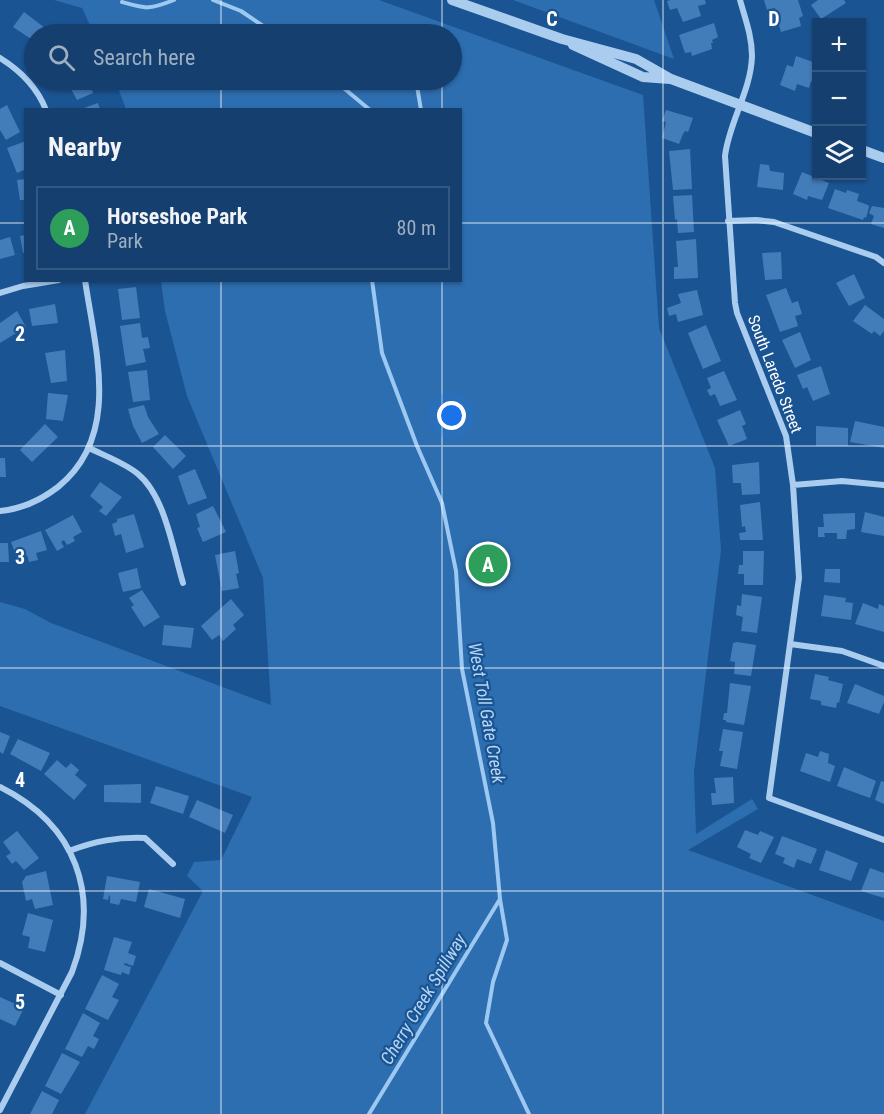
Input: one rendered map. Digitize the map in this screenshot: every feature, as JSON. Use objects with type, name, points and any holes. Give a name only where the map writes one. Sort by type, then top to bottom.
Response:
[{"type":"street","points":[[452,0],[562,39],[589,54],[643,77],[671,79],[812,131]]},
{"type":"street","name":"South Laredo Street","points":[[740,0],[749,33],[752,56],[748,78],[726,148],[725,176],[737,313],[786,436],[793,485],[799,578],[769,798],[884,840]]},
{"type":"street","points":[[0,58],[24,76]]},
{"type":"street","points":[[36,90],[45,108]]},
{"type":"street","points":[[866,152],[884,158]]},
{"type":"street","points":[[728,221],[774,222],[876,257],[884,263]]},
{"type":"street","points":[[0,293],[46,282]]},
{"type":"street","points":[[0,511],[35,502],[50,493],[76,468],[89,448],[98,420],[100,402],[85,282]]},
{"type":"street","points":[[89,448],[136,472],[148,483],[160,505],[183,583]]},
{"type":"street","points":[[793,485],[842,481],[884,485]]},
{"type":"street","points":[[790,644],[842,651],[884,666]]},
{"type":"street","points":[[0,787],[30,804],[46,819],[69,851],[83,891],[84,929],[80,951],[61,994],[0,1110]]},
{"type":"street","points":[[69,851],[102,840],[124,837],[145,838],[173,864]]},
{"type":"street","points":[[0,963],[61,994]]},
{"type":"shaded area","points":[[54,0],[379,0],[446,24],[89,24],[82,8]]},
{"type":"shaded area","points":[[513,0],[654,0],[674,59]]},
{"type":"shaded area","points":[[462,30],[643,95],[659,328],[715,468],[721,550],[694,772],[696,834],[752,799],[758,809],[688,850],[884,921],[884,1114],[85,1114],[203,891],[187,876],[194,862],[221,860],[252,797],[0,706],[0,602],[25,609],[51,623],[271,705],[263,578],[187,396],[165,311],[161,282],[462,282],[462,108],[126,108],[119,90],[462,90]]},
{"type":"building","points":[[705,0],[706,4],[698,6],[701,16],[683,22],[677,8],[670,10],[667,1]]},
{"type":"building","points":[[764,0],[798,0],[803,16],[799,18],[801,26],[781,32],[779,25],[776,25],[773,13],[776,13],[775,8],[767,10]]},
{"type":"building","points":[[818,0],[844,0],[846,3],[823,18],[811,5]]},
{"type":"building","points":[[24,12],[40,24],[24,24],[24,34],[13,27]]},
{"type":"building","points":[[714,23],[718,37],[712,40],[712,49],[692,56],[691,52],[685,53],[679,35]]},
{"type":"building","points":[[796,56],[812,62],[812,81],[809,88],[797,84],[795,91],[780,85],[787,65],[793,67]]},
{"type":"building","points":[[72,90],[92,90],[93,93],[77,100]]},
{"type":"building","points":[[98,103],[99,108],[84,108]]},
{"type":"building","points":[[7,105],[20,132],[6,140],[0,130],[0,109]]},
{"type":"building","points":[[666,110],[693,118],[688,132],[685,131],[679,144],[662,138],[666,122],[662,121]]},
{"type":"building","points":[[24,142],[24,170],[17,173],[7,148]]},
{"type":"building","points":[[690,149],[692,189],[673,190],[669,151]]},
{"type":"building","points":[[760,164],[769,165],[770,171],[784,173],[783,190],[757,187]]},
{"type":"building","points":[[802,172],[812,176],[812,180],[829,183],[822,200],[808,196],[807,200],[793,194]]},
{"type":"building","points":[[24,179],[24,200],[20,200],[17,180]]},
{"type":"building","points":[[835,189],[859,194],[857,201],[869,207],[866,218],[864,217],[863,220],[828,208]]},
{"type":"building","points":[[692,195],[694,232],[678,233],[673,196]]},
{"type":"building","points":[[872,206],[884,208],[884,228],[871,224],[874,216],[869,213]]},
{"type":"building","points":[[24,235],[23,253],[20,236]]},
{"type":"building","points":[[10,237],[15,255],[0,259],[0,240]]},
{"type":"building","points":[[696,239],[698,278],[674,279],[674,267],[678,267],[676,241]]},
{"type":"building","points":[[781,252],[782,279],[765,280],[762,253]]},
{"type":"building","points":[[854,274],[865,298],[849,306],[836,283]]},
{"type":"building","points":[[136,287],[140,318],[122,320],[118,289]]},
{"type":"building","points":[[786,288],[792,303],[798,301],[802,314],[795,316],[798,326],[780,332],[766,295]]},
{"type":"building","points":[[697,290],[703,315],[678,322],[676,314],[669,316],[667,308],[681,303],[678,294]]},
{"type":"building","points":[[55,304],[58,323],[32,326],[29,309]]},
{"type":"building","points":[[865,305],[884,319],[884,331],[880,336],[874,331],[872,334],[853,321]]},
{"type":"building","points":[[17,311],[26,327],[0,343],[0,323]]},
{"type":"building","points":[[140,323],[142,338],[148,337],[150,348],[143,349],[146,362],[126,366],[120,326]]},
{"type":"building","points":[[706,325],[721,361],[703,369],[688,333]]},
{"type":"building","points":[[800,332],[811,360],[795,368],[782,340]]},
{"type":"building","points":[[65,350],[67,381],[51,383],[45,353]]},
{"type":"building","points":[[821,366],[830,394],[813,401],[807,387],[803,389],[797,375]]},
{"type":"building","points":[[147,370],[150,400],[133,402],[128,372]]},
{"type":"building","points":[[724,371],[737,400],[720,406],[715,394],[710,396],[707,390],[711,388],[707,378]]},
{"type":"building","points":[[48,393],[68,395],[63,421],[46,419]]},
{"type":"building","points":[[144,405],[148,417],[159,434],[142,443],[133,426],[128,409]]},
{"type":"building","points":[[740,410],[746,424],[742,426],[747,439],[729,446],[717,420]]},
{"type":"building","points":[[855,421],[884,427],[884,448],[850,442]]},
{"type":"building","points":[[45,424],[58,437],[32,462],[20,450]]},
{"type":"building","points":[[816,426],[848,428],[848,446],[816,446]]},
{"type":"building","points":[[165,435],[186,456],[173,469],[153,447]]},
{"type":"building","points":[[0,458],[5,458],[6,477],[0,477]]},
{"type":"building","points":[[759,462],[760,494],[742,495],[741,483],[733,483],[732,465]]},
{"type":"building","points":[[195,469],[207,498],[188,505],[178,476]]},
{"type":"building","points":[[100,482],[122,497],[106,516],[99,511],[103,507],[90,496]]},
{"type":"building","points":[[760,502],[763,540],[740,540],[739,533],[746,532],[745,526],[742,527],[740,505]]},
{"type":"building","points":[[213,506],[226,532],[203,542],[197,528],[200,527],[196,514]]},
{"type":"building","points":[[865,512],[884,517],[884,536],[861,532]]},
{"type":"building","points":[[855,513],[855,529],[847,530],[846,539],[837,539],[837,533],[824,533],[825,537],[818,537],[818,527],[824,527],[823,514]]},
{"type":"building","points":[[134,514],[144,547],[126,553],[121,534],[115,536],[112,524],[117,522],[117,519]]},
{"type":"building","points":[[73,515],[82,532],[73,537],[75,541],[67,545],[64,540],[61,542],[64,547],[57,551],[45,530]]},
{"type":"building","points":[[41,531],[47,550],[36,553],[38,560],[29,562],[27,555],[17,559],[11,542]]},
{"type":"building","points":[[0,543],[8,543],[9,562],[0,562]]},
{"type":"building","points":[[235,551],[239,588],[222,591],[215,555]]},
{"type":"building","points":[[743,551],[764,551],[763,585],[744,585],[744,574],[738,574],[739,565],[743,565]]},
{"type":"building","points":[[137,568],[141,588],[123,592],[118,573]]},
{"type":"building","points":[[825,569],[840,569],[840,583],[824,582]]},
{"type":"building","points":[[142,590],[160,617],[144,627],[131,607],[134,605],[129,598]]},
{"type":"building","points":[[742,594],[762,597],[757,633],[741,631],[743,617],[736,615],[737,605],[741,606]]},
{"type":"building","points":[[824,595],[846,598],[845,602],[853,603],[851,620],[821,616]]},
{"type":"building","points":[[231,599],[244,615],[233,625],[236,629],[223,641],[219,635],[212,640],[201,626]]},
{"type":"building","points":[[863,603],[878,609],[879,604],[884,606],[884,632],[855,624]]},
{"type":"building","points":[[164,625],[194,628],[191,648],[162,645]]},
{"type":"building","points":[[733,643],[756,645],[751,676],[734,674],[735,662],[730,661]]},
{"type":"building","points":[[815,674],[829,677],[828,680],[843,684],[836,708],[821,705],[821,701],[810,699]]},
{"type":"building","points":[[730,683],[751,686],[744,725],[723,720],[724,713],[727,713]]},
{"type":"building","points":[[855,684],[884,696],[879,714],[847,703]]},
{"type":"building","points":[[723,729],[743,732],[737,769],[720,766],[723,751],[719,751]]},
{"type":"building","points":[[0,732],[10,736],[3,754],[0,752]]},
{"type":"building","points":[[18,739],[50,753],[41,771],[10,754]]},
{"type":"building","points":[[820,751],[829,754],[828,763],[835,766],[830,782],[800,771],[806,753],[818,757]]},
{"type":"building","points":[[57,760],[66,768],[71,763],[79,770],[75,775],[87,785],[74,800],[44,774]]},
{"type":"building","points":[[844,767],[876,781],[870,798],[837,786]]},
{"type":"building","points":[[733,777],[734,803],[712,805],[711,793],[716,793],[714,778]]},
{"type":"building","points":[[881,781],[884,782],[884,804],[875,800]]},
{"type":"building","points":[[141,784],[141,803],[104,802],[104,785]]},
{"type":"building","points":[[156,786],[189,796],[183,814],[150,803]]},
{"type":"building","points":[[197,800],[233,815],[225,833],[189,817]]},
{"type":"building","points":[[745,830],[758,835],[760,831],[774,837],[761,863],[749,858],[751,854],[737,847]]},
{"type":"building","points":[[17,831],[39,858],[24,870],[16,861],[12,864],[6,856],[11,853],[3,842]]},
{"type":"building","points":[[782,836],[817,849],[811,864],[797,859],[794,868],[783,863],[785,858],[775,854]]},
{"type":"building","points":[[826,850],[858,863],[851,881],[819,870]]},
{"type":"building","points":[[870,868],[884,873],[884,898],[861,891]]},
{"type":"building","points":[[46,871],[53,905],[35,909],[32,899],[26,901],[22,882],[26,876]]},
{"type":"building","points":[[107,876],[140,882],[136,902],[121,899],[119,905],[110,903],[109,895],[108,900],[103,899]]},
{"type":"building","points":[[149,889],[185,899],[180,918],[144,907]]},
{"type":"building","points":[[28,913],[53,920],[45,952],[28,948],[30,937],[22,935]]},
{"type":"building","points":[[114,937],[132,942],[128,953],[136,956],[133,966],[125,963],[124,965],[131,967],[129,975],[104,970]]},
{"type":"building","points":[[102,975],[119,984],[112,997],[119,1000],[108,1020],[85,1009]]},
{"type":"building","points":[[0,997],[24,1008],[15,1026],[0,1019]]},
{"type":"building","points":[[83,1013],[100,1023],[93,1036],[99,1039],[94,1049],[88,1046],[82,1057],[65,1049]]},
{"type":"building","points":[[62,1053],[80,1062],[61,1094],[45,1086]]},
{"type":"building","points":[[42,1091],[59,1100],[52,1114],[30,1114]]},
{"type":"waterway","points":[[122,2],[148,7],[159,6],[174,0]]},
{"type":"waterway","points":[[213,0],[241,11],[260,24]]},
{"type":"waterway","points":[[346,90],[368,108]]},
{"type":"waterway","name":"West Toll Gate Creek","points":[[418,90],[421,108]]},
{"type":"waterway","name":"West Toll Gate Creek","points":[[372,282],[382,353],[417,446],[442,503],[456,571],[462,669],[493,823],[500,899],[507,940],[493,982],[486,1023],[529,1114]]},
{"type":"waterway","name":"Cherry Creek Spillway","points":[[369,1114],[500,899]]},
{"type":"place","name":"Horseshoe Park","points":[[488,564]]}]
